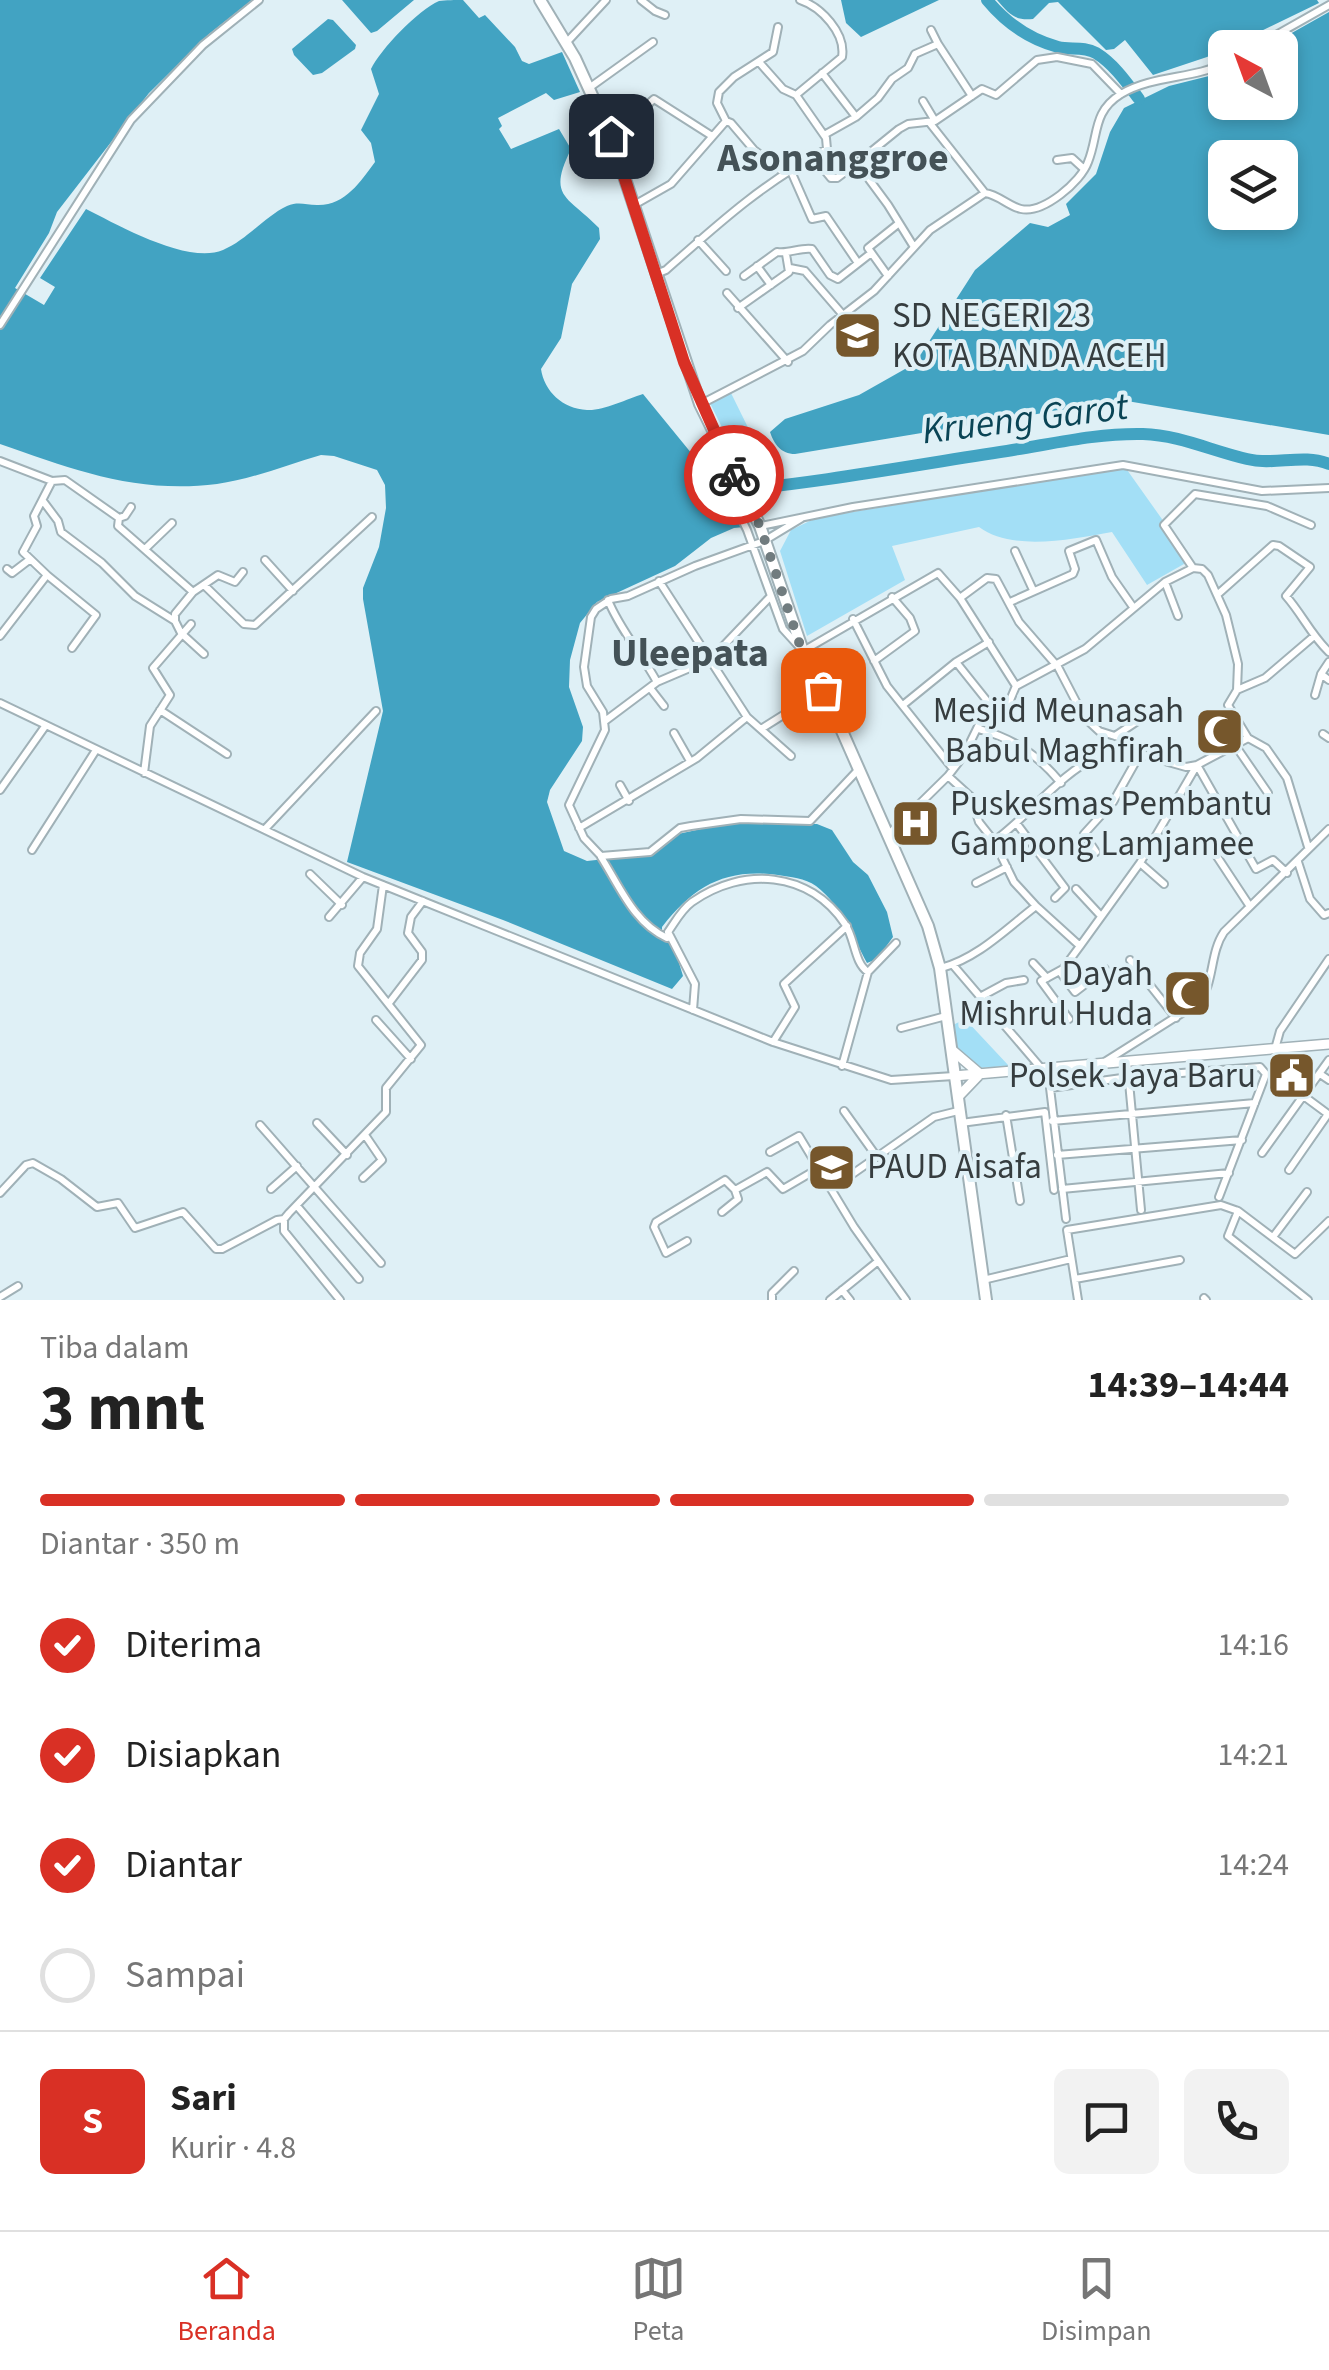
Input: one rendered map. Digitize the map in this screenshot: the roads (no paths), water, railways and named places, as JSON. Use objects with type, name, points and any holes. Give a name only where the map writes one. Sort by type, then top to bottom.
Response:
[{"type":"highway","points":[[540,0],[567,42],[611,136],[655,274],[700,404],[724,455],[728,476],[759,524],[802,651],[928,926],[940,968],[986,1300]]},
{"type":"main road","points":[[954,1076],[1329,1044]]},
{"type":"main road","points":[[952,1050],[980,1074]]},
{"type":"main road","points":[[957,1105],[980,1074]]},
{"type":"street","points":[[0,325],[131,120],[203,45],[259,0]]},
{"type":"street","points":[[567,42],[606,0]]},
{"type":"street","points":[[641,0],[655,12],[665,14]]},
{"type":"street","points":[[796,95],[842,56],[842,41],[816,8],[800,0]]},
{"type":"street","points":[[1285,30],[1329,5]]},
{"type":"street","points":[[726,122],[717,103],[718,92],[773,52],[778,27]]},
{"type":"street","points":[[932,30],[972,96]]},
{"type":"street","points":[[589,88],[652,42]]},
{"type":"street","points":[[824,135],[856,117],[878,98],[892,79],[908,68],[915,54],[938,44]]},
{"type":"street","points":[[813,156],[831,178],[837,178],[908,124],[932,122],[986,88],[996,95],[1038,60],[1057,57],[1092,64],[1124,93]]},
{"type":"street","points":[[655,274],[666,270],[787,170],[827,149],[824,135],[796,95],[783,89],[759,62]]},
{"type":"street","points":[[923,102],[932,122],[986,193],[1020,209],[1032,209],[1060,193],[1084,170],[1099,115],[1124,93],[1183,73],[1208,71]]},
{"type":"street","points":[[822,73],[856,117]]},
{"type":"street","points":[[611,136],[654,98],[712,136]]},
{"type":"street","points":[[634,205],[662,192],[726,122]]},
{"type":"street","points":[[726,122],[732,123],[766,160],[787,170],[812,219],[826,216],[858,263]]},
{"type":"street","points":[[1056,160],[1072,158],[1084,170]]},
{"type":"street","points":[[856,163],[888,204],[914,247]]},
{"type":"street","points":[[700,404],[743,380],[788,362],[888,276],[930,230],[986,193]]},
{"type":"street","points":[[888,276],[868,248],[898,224]]},
{"type":"street","points":[[698,240],[726,271]]},
{"type":"street","points":[[744,276],[777,252],[812,249],[834,278],[870,254]]},
{"type":"street","points":[[786,254],[790,268]]},
{"type":"street","points":[[710,272],[719,264]]},
{"type":"street","points":[[758,266],[771,285]]},
{"type":"street","points":[[790,268],[806,272],[843,314]]},
{"type":"street","points":[[738,308],[790,268]]},
{"type":"street","points":[[727,293],[788,362]]},
{"type":"street","points":[[0,461],[52,481],[65,480],[118,518]]},
{"type":"street","points":[[759,524],[1123,465],[1262,491],[1329,488]]},
{"type":"street","points":[[728,476],[770,598],[788,638],[802,651],[938,573],[960,598],[1016,686]]},
{"type":"street","points":[[52,481],[34,516],[37,526],[24,550],[47,575],[96,615],[72,648]]},
{"type":"street","points":[[1193,568],[1164,525],[1194,494],[1266,506],[1310,525]]},
{"type":"street","points":[[42,501],[58,521],[61,532],[102,563],[135,596],[175,621]]},
{"type":"street","points":[[118,518],[125,516],[130,507]]},
{"type":"street","points":[[205,586],[244,624],[251,626],[372,517]]},
{"type":"street","points":[[118,518],[118,526],[193,592]]},
{"type":"street","points":[[605,720],[587,686],[584,667],[591,618],[608,600],[628,596],[751,543],[764,541],[802,518]]},
{"type":"street","points":[[145,549],[172,523]]},
{"type":"street","points":[[1010,602],[1073,574],[1069,551],[1096,540],[1112,577],[1133,607]]},
{"type":"street","points":[[1217,594],[1273,545],[1279,546],[1310,567],[1286,596],[1313,637],[1329,652]]},
{"type":"street","points":[[1015,551],[1034,590]]},
{"type":"street","points":[[7,569],[12,573],[30,559]]},
{"type":"street","points":[[265,560],[293,592]]},
{"type":"street","points":[[886,835],[950,772],[982,716],[992,707],[1011,702],[1016,686],[1085,650],[1164,582],[1193,568],[1208,575],[1226,615],[1238,664],[1237,690],[1228,706],[1248,738],[1266,748],[1287,778],[1308,847]]},
{"type":"street","points":[[204,654],[181,634],[175,614],[193,592],[222,574],[234,582],[243,572]]},
{"type":"street","points":[[0,636],[47,575]]},
{"type":"street","points":[[960,598],[981,581],[992,577],[1000,582],[1019,622],[1058,667],[1091,726],[1115,736],[1140,754],[1186,767],[1248,738]]},
{"type":"street","points":[[658,582],[748,717],[790,756]]},
{"type":"street","points":[[1164,582],[1178,616]]},
{"type":"street","points":[[874,661],[915,632],[910,618],[892,597]]},
{"type":"street","points":[[668,938],[652,932],[640,921],[601,857],[592,849],[569,804],[572,794],[588,771],[605,720],[654,685],[711,660],[770,598]]},
{"type":"street","points":[[608,600],[616,620],[638,649],[664,706]]},
{"type":"street","points":[[854,619],[874,661],[971,797],[979,822],[994,841],[1014,882],[1080,946]]},
{"type":"street","points":[[144,773],[150,726],[170,695],[153,668],[191,624]]},
{"type":"street","points":[[1237,690],[1265,678],[1313,637]]},
{"type":"street","points":[[903,705],[956,662],[989,642]]},
{"type":"street","points":[[956,662],[992,707]]},
{"type":"street","points":[[1315,695],[1329,662]]},
{"type":"street","points":[[761,729],[823,690]]},
{"type":"street","points":[[0,703],[363,877],[773,1042],[891,1080],[954,1076]]},
{"type":"street","points":[[160,710],[228,754]]},
{"type":"street","points":[[265,829],[376,711]]},
{"type":"street","points":[[1115,736],[1145,716]]},
{"type":"street","points":[[579,828],[690,762],[748,717]]},
{"type":"street","points":[[0,790],[46,725]]},
{"type":"street","points":[[978,728],[1029,750],[1061,782]]},
{"type":"street","points":[[674,733],[690,762]]},
{"type":"street","points":[[1235,745],[1268,793]]},
{"type":"street","points":[[994,841],[1061,782],[1101,754],[1131,748]]},
{"type":"street","points":[[32,850],[96,750]]},
{"type":"street","points":[[1096,852],[1084,834],[1112,802],[1140,754]]},
{"type":"street","points":[[1069,1019],[1041,981],[1060,972],[1102,916],[1140,862],[1197,765]]},
{"type":"street","points":[[1197,765],[1256,869],[1274,860],[1287,873]]},
{"type":"street","points":[[601,857],[650,852],[680,828],[691,826],[741,819],[810,821],[858,770]]},
{"type":"street","points":[[620,785],[629,800]]},
{"type":"street","points":[[1017,824],[1064,888],[1054,898]]},
{"type":"street","points":[[1102,1064],[1204,996],[1217,942],[1249,905],[1329,829]]},
{"type":"street","points":[[1216,855],[1249,905]]},
{"type":"street","points":[[1140,862],[1164,884]]},
{"type":"street","points":[[1298,862],[1310,899],[1324,915],[1329,914]]},
{"type":"street","points":[[976,883],[1007,867]]},
{"type":"street","points":[[310,874],[342,905]]},
{"type":"street","points":[[330,917],[363,877]]},
{"type":"street","points":[[693,1010],[695,984],[668,938],[668,930],[689,904],[742,878],[772,880],[811,890],[847,926],[862,968],[868,972]]},
{"type":"street","points":[[0,1192],[26,1164],[32,1163],[62,1179],[97,1207],[118,1203],[136,1228],[183,1212],[216,1249],[284,1219],[386,1112],[386,1088],[420,1048],[420,1042],[364,976],[358,962],[376,929],[383,885]]},
{"type":"street","points":[[1076,889],[1102,916]]},
{"type":"street","points":[[389,1003],[422,960],[422,952],[408,933],[411,918],[423,901]]},
{"type":"street","points":[[940,968],[974,954],[1036,906]]},
{"type":"street","points":[[773,1042],[795,1007],[784,984],[847,926]]},
{"type":"street","points":[[842,1066],[868,972],[896,943]]},
{"type":"street","points":[[1275,1049],[1280,1031],[1329,958]]},
{"type":"street","points":[[1130,960],[1176,1018]]},
{"type":"street","points":[[1033,963],[1047,978]]},
{"type":"street","points":[[953,965],[1041,1068]]},
{"type":"street","points":[[1060,972],[1076,992],[1105,968]]},
{"type":"street","points":[[980,997],[1006,983],[1024,980]]},
{"type":"street","points":[[901,1028],[946,1016]]},
{"type":"street","points":[[376,1020],[411,1059]]},
{"type":"street","points":[[1262,1152],[1329,1060]]},
{"type":"street","points":[[1128,1061],[1141,1210]]},
{"type":"street","points":[[1058,1190],[1049,1092],[1054,1086],[1260,1067],[1266,1074],[1220,1197]]},
{"type":"street","points":[[1320,1074],[1329,1080]]},
{"type":"street","points":[[1288,1170],[1328,1115],[1305,1097]]},
{"type":"street","points":[[1052,1121],[1255,1103]]},
{"type":"street","points":[[831,1189],[957,1105]]},
{"type":"street","points":[[844,1110],[877,1157]]},
{"type":"street","points":[[960,1123],[1045,1112],[1066,1219]]},
{"type":"street","points":[[1006,1116],[1020,1200]]},
{"type":"street","points":[[316,1123],[347,1155]]},
{"type":"street","points":[[260,1125],[381,1263]]},
{"type":"street","points":[[362,1178],[382,1160],[365,1135]]},
{"type":"street","points":[[770,1152],[797,1135],[877,1262],[906,1300]]},
{"type":"street","points":[[1057,1156],[1242,1140]]},
{"type":"street","points":[[271,1189],[298,1166]]},
{"type":"street","points":[[735,1190],[767,1172],[786,1189],[819,1168]]},
{"type":"street","points":[[1058,1190],[1228,1173]]},
{"type":"street","points":[[688,1241],[667,1253],[654,1227],[656,1222],[721,1181],[729,1182],[737,1200],[722,1212]]},
{"type":"street","points":[[1273,1237],[1307,1192]]},
{"type":"street","points":[[1078,1300],[1067,1230],[1221,1205],[1238,1211],[1295,1254],[1329,1221]]},
{"type":"street","points":[[297,1206],[359,1279]]},
{"type":"street","points":[[1238,1211],[1228,1236],[1308,1300]]},
{"type":"street","points":[[284,1219],[284,1231],[340,1300]]},
{"type":"street","points":[[984,1280],[1071,1259]]},
{"type":"street","points":[[1075,1278],[1180,1260]]},
{"type":"street","points":[[830,1300],[877,1262]]},
{"type":"street","points":[[772,1300],[772,1293],[794,1271]]},
{"type":"street","points":[[0,1297],[18,1286]]},
{"type":"street","points":[[842,1290],[850,1300]]},
{"type":"waterway","points":[[987,0],[1010,23],[1037,40],[1096,53],[1139,99]]},
{"type":"waterway","name":"Krueng Garot","points":[[726,491],[832,479],[1126,434],[1170,437],[1257,461],[1309,460],[1329,464]]},
{"type":"place","name":"SD NEGERI 23 KOTA BANDA ACEH","points":[[857,336]]},
{"type":"place","name":"Mesjid Meunasah Babul Maghfirah","points":[[1219,731]]},
{"type":"place","name":"Puskesmas Pembantu Gampong Lamjamee","points":[[915,824]]},
{"type":"place","name":"Dayah Mishrul Huda","points":[[1188,994]]},
{"type":"place","name":"Polsek Jaya Baru","points":[[1291,1076]]},
{"type":"place","name":"PAUD Aisafa","points":[[832,1167]]},
{"type":"district","name":"Asonanggroe","points":[[833,158]]},
{"type":"district","name":"Uleepata","points":[[690,653]]}]
